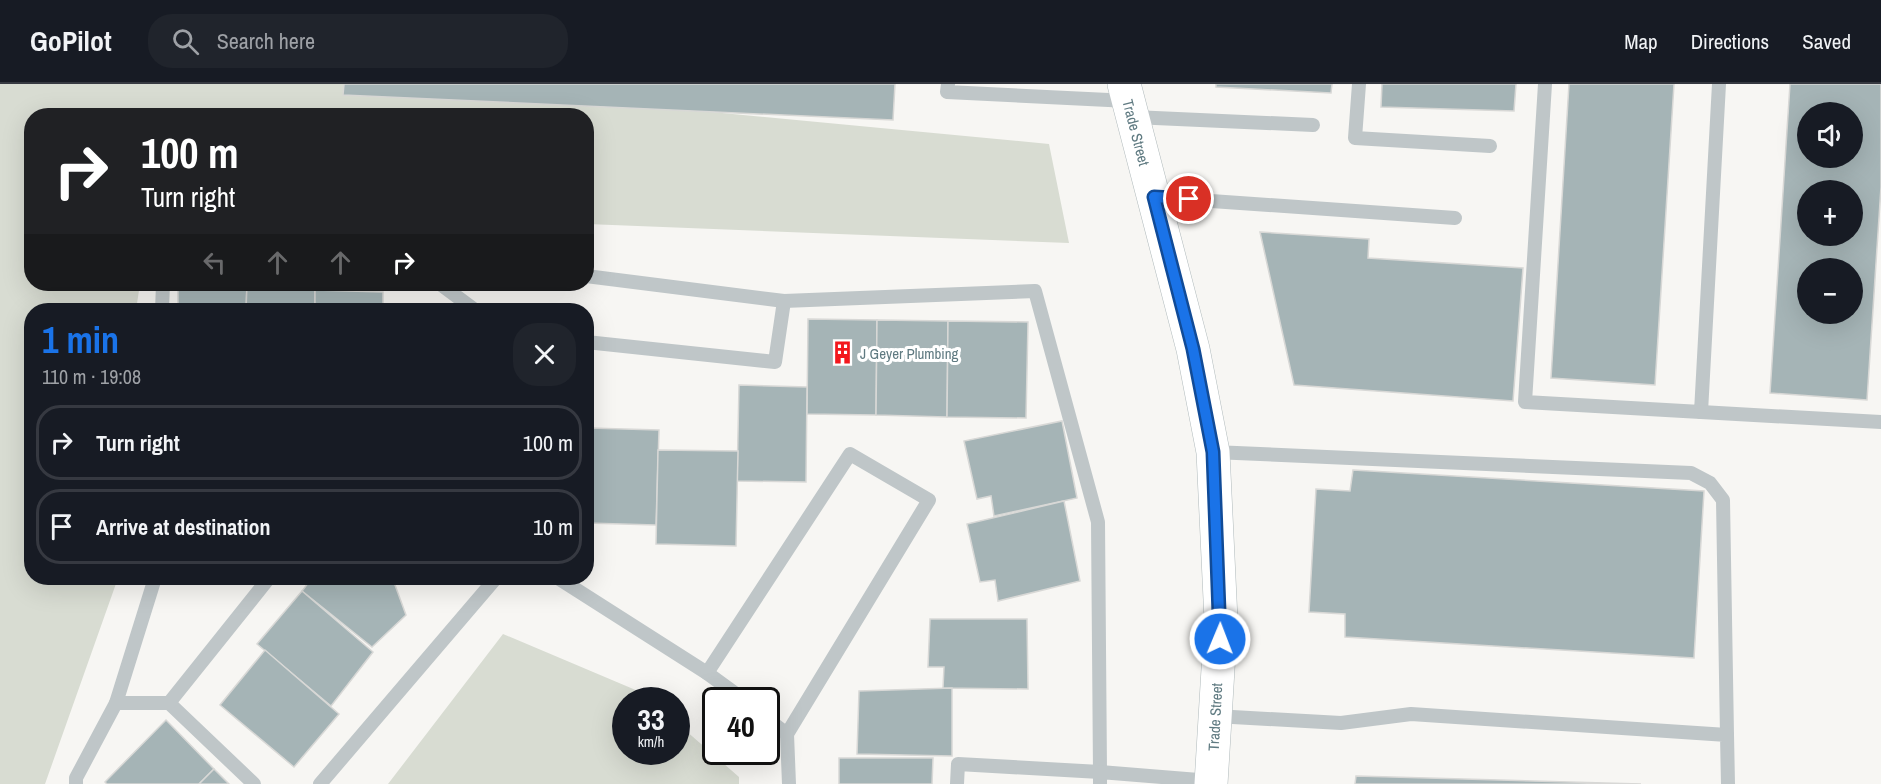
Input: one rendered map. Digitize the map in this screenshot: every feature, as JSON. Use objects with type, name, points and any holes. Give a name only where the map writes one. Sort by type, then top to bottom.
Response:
[{"type":"street","name":"Trade Street","points":[[1129,101],[1193,349],[1213,452],[1221,620],[1211,782]]},
{"type":"lane","points":[[948,84],[947,92],[1129,101],[1313,125]]},
{"type":"lane","points":[[1359,84],[1356,138],[1490,146]]},
{"type":"lane","points":[[1545,84],[1525,402],[1881,422]]},
{"type":"lane","points":[[1701,412],[1719,84]]},
{"type":"lane","points":[[1154,197],[1455,218]]},
{"type":"lane","points":[[594,277],[784,301],[1035,291],[1098,522],[1100,778]]},
{"type":"lane","points":[[449,291],[466,303]]},
{"type":"lane","points":[[594,343],[775,362],[784,301]]},
{"type":"lane","points":[[1213,452],[1691,473],[1710,483],[1723,500],[1728,784]]},
{"type":"lane","points":[[707,673],[850,454],[929,500],[787,734],[789,784]]},
{"type":"lane","points":[[76,784],[76,778],[116,703],[153,585]]},
{"type":"lane","points":[[169,703],[263,585]]},
{"type":"lane","points":[[320,784],[490,585]]},
{"type":"lane","points":[[569,585],[726,687]]},
{"type":"lane","points":[[116,703],[169,703],[254,784]]},
{"type":"lane","points":[[1215,716],[1341,723],[1411,714],[1727,735]]},
{"type":"lane","points":[[780,729],[787,734]]},
{"type":"lane","points":[[957,784],[958,764],[1100,778],[1211,782]]},
{"type":"shaded area","points":[[0,84],[418,84],[1049,144],[1069,243],[594,224],[594,108],[24,108],[24,291],[139,291],[137,303],[24,303],[24,585],[116,585],[45,784],[0,784]]},
{"type":"shaded area","points":[[503,634],[629,687],[612,687],[612,765],[690,765],[690,734],[702,745],[702,765],[725,765],[739,777],[739,784],[388,784]]},
{"type":"building","points":[[344,84],[895,84],[893,120],[343,95]]},
{"type":"building","points":[[1216,84],[1332,84],[1331,93],[1216,87]]},
{"type":"building","points":[[1382,84],[1516,84],[1514,111],[1381,107]]},
{"type":"building","points":[[1569,84],[1674,84],[1655,385],[1551,378]]},
{"type":"building","points":[[1790,84],[1881,84],[1881,187],[1867,400],[1770,393]]},
{"type":"building","points":[[1260,232],[1369,239],[1368,258],[1523,268],[1513,401],[1294,385]]},
{"type":"building","points":[[178,291],[247,291],[246,303],[178,303]]},
{"type":"building","points":[[247,291],[315,291],[315,303],[246,303]]},
{"type":"building","points":[[315,291],[383,292],[383,303],[315,303]]},
{"type":"building","name":"J Geyer Plumbing","points":[[808,319],[877,320],[876,415],[807,414]]},
{"type":"building","points":[[877,320],[948,321],[947,417],[876,415]]},
{"type":"building","points":[[948,321],[1028,322],[1026,418],[947,417]]},
{"type":"building","points":[[739,385],[807,387],[806,482],[737,481]]},
{"type":"building","points":[[1062,421],[1077,498],[994,516],[991,496],[977,499],[964,441]]},
{"type":"building","points":[[594,428],[659,430],[656,525],[594,523]]},
{"type":"building","points":[[658,450],[738,451],[736,546],[656,544]]},
{"type":"building","points":[[1353,470],[1704,491],[1694,658],[1345,637],[1345,614],[1309,612],[1316,489],[1350,491]]},
{"type":"building","points":[[1064,501],[1080,581],[998,601],[995,580],[980,582],[967,524]]},
{"type":"building","points":[[307,585],[395,585],[406,615],[372,647],[302,591]]},
{"type":"building","points":[[302,591],[373,652],[331,706],[257,644]]},
{"type":"building","points":[[930,619],[1027,619],[1028,689],[943,688],[944,667],[928,667]]},
{"type":"building","points":[[265,650],[339,714],[294,767],[220,705]]},
{"type":"building","points":[[952,688],[952,756],[857,754],[859,691]]},
{"type":"building","points":[[166,720],[214,769],[199,784],[107,784],[105,782]]},
{"type":"building","points":[[839,758],[933,758],[932,784],[839,784]]},
{"type":"building","points":[[214,769],[229,784],[199,784]]},
{"type":"building","points":[[1356,776],[1641,784],[1355,784]]},
{"type":"place","name":"J Geyer Plumbing","points":[[842,353]]},
{"type":"route","points":[[1189,199],[1154,197],[1193,349],[1213,452],[1220,639]]}]
